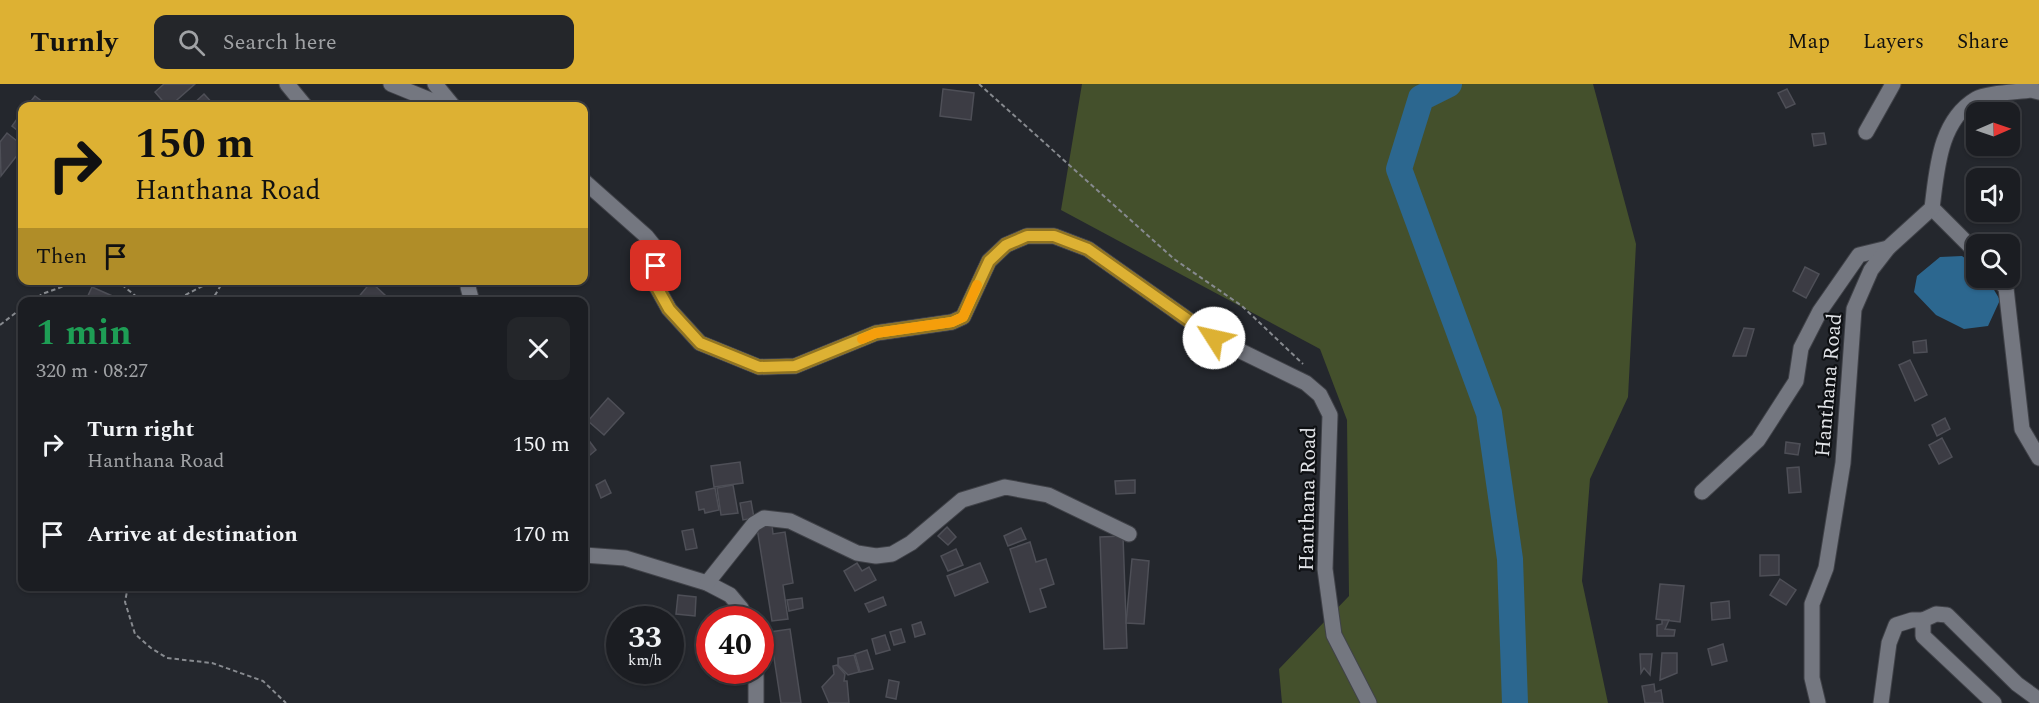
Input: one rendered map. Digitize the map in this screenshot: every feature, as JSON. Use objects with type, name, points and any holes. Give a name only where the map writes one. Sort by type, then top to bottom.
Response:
[{"type":"street","points":[[288,84],[302,102]]},
{"type":"street","points":[[391,84],[435,102]]},
{"type":"street","points":[[435,84],[450,102]]},
{"type":"street","points":[[1866,132],[1893,84]]},
{"type":"street","points":[[1966,242],[1932,208],[1938,160],[1948,131],[1959,115],[1977,98],[2031,90],[2039,92]]},
{"type":"street","name":"Hanthana Road","points":[[588,185],[646,236],[658,251],[654,282],[669,309],[700,343],[759,367],[795,366],[876,333],[952,322],[963,317],[989,261],[1006,245],[1027,236],[1054,236],[1088,249],[1214,338],[1306,383],[1320,395],[1330,415],[1325,569],[1334,635],[1369,703]]},
{"type":"street","name":"Hanthana Road","points":[[1818,703],[1812,678],[1812,604],[1826,568],[1843,463],[1854,309],[1871,270],[1888,248],[1932,208]]},
{"type":"street","points":[[1702,492],[1758,440],[1796,381],[1801,348],[1820,311],[1859,255],[1888,248]]},
{"type":"street","points":[[2006,288],[2022,429],[2039,458]]},
{"type":"street","points":[[707,583],[754,524],[764,518],[790,521],[857,553],[876,556],[892,554],[911,543],[962,500],[1005,487],[1048,495],[1129,534]]},
{"type":"street","points":[[588,555],[625,558],[707,583],[730,595],[739,606]]},
{"type":"street","points":[[1881,703],[1889,643],[1896,625],[1912,620],[1923,620],[1936,614],[1947,615],[2017,684],[2039,700]]},
{"type":"street","points":[[1923,620],[1923,636],[1994,703]]},
{"type":"street","points":[[756,684],[756,703]]},
{"type":"path","points":[[979,84],[1174,259],[1242,306],[1293,352],[1309,371],[1306,383]]},
{"type":"path","points":[[38,297],[67,285]]},
{"type":"path","points":[[122,285],[138,297]]},
{"type":"path","points":[[182,297],[204,285]]},
{"type":"path","points":[[0,325],[18,311]]},
{"type":"path","points":[[127,591],[125,602],[135,634],[151,648],[167,658],[212,663],[263,681],[286,703]]},
{"type":"green space","points":[[1082,84],[1593,84],[1636,244],[1628,397],[1590,479],[1582,581],[1608,703],[1282,703],[1279,669],[1349,596],[1347,420],[1320,349],[1061,210]]},
{"type":"water","points":[[1962,256],[1966,259],[1966,288],[1993,288],[2000,300],[1988,326],[1964,329],[1936,315],[1914,292],[1917,276],[1940,257]]},
{"type":"building","points":[[164,84],[195,84],[175,102],[164,102],[155,92]]},
{"type":"building","points":[[943,89],[974,93],[971,120],[940,116]]},
{"type":"building","points":[[1787,89],[1795,104],[1786,108],[1778,93]]},
{"type":"building","points":[[204,94],[211,102],[195,102]]},
{"type":"building","points":[[35,96],[43,102],[30,102]]},
{"type":"building","points":[[18,118],[18,131],[12,126]]},
{"type":"building","points":[[7,133],[18,142],[18,154],[1,176],[0,142]]},
{"type":"building","points":[[1824,133],[1826,144],[1814,146],[1812,134]]},
{"type":"building","points":[[1805,267],[1819,274],[1806,298],[1793,291]]},
{"type":"building","points":[[368,285],[374,285],[387,297],[358,297]]},
{"type":"building","points":[[92,287],[115,297],[87,297]]},
{"type":"building","points":[[1744,328],[1754,329],[1746,356],[1733,356]]},
{"type":"building","points":[[1926,340],[1927,352],[1914,353],[1913,342]]},
{"type":"building","points":[[1910,360],[1927,395],[1915,401],[1899,365]]},
{"type":"building","points":[[608,398],[624,413],[604,435],[588,421]]},
{"type":"building","points":[[1945,418],[1950,429],[1937,436],[1932,425]]},
{"type":"building","points":[[1942,438],[1952,457],[1939,464],[1929,445]]},
{"type":"building","points":[[588,439],[596,450],[588,457]]},
{"type":"building","points":[[1786,442],[1800,444],[1798,455],[1785,453]]},
{"type":"building","points":[[740,462],[743,483],[714,487],[711,466]]},
{"type":"building","points":[[1799,467],[1801,492],[1789,493],[1787,468]]},
{"type":"building","points":[[605,480],[611,493],[601,498],[596,485]]},
{"type":"building","points":[[1135,480],[1135,493],[1116,494],[1115,481]]},
{"type":"building","points":[[733,485],[738,513],[721,515],[717,488]]},
{"type":"building","points":[[715,488],[719,510],[705,513],[704,509],[699,510],[696,492]]},
{"type":"building","points":[[751,501],[754,518],[743,520],[740,503]]},
{"type":"building","points":[[772,525],[773,534],[785,532],[793,583],[783,585],[788,619],[774,621],[774,606],[770,606],[757,528]]},
{"type":"building","points":[[947,527],[956,537],[948,545],[938,536]]},
{"type":"building","points":[[1021,528],[1026,539],[1008,546],[1004,536]]},
{"type":"building","points":[[693,529],[697,548],[686,550],[682,531]]},
{"type":"building","points":[[1123,536],[1127,648],[1104,649],[1100,537]]},
{"type":"building","points":[[1030,542],[1036,562],[1046,559],[1054,584],[1040,589],[1046,607],[1030,612],[1010,549]]},
{"type":"building","points":[[956,549],[963,565],[948,571],[941,556]]},
{"type":"building","points":[[1760,555],[1779,555],[1779,575],[1760,576]]},
{"type":"building","points":[[1132,559],[1149,561],[1144,624],[1126,623]]},
{"type":"building","points":[[857,563],[862,571],[869,567],[876,580],[855,591],[844,571]]},
{"type":"building","points":[[980,563],[988,582],[955,596],[947,576]]},
{"type":"building","points":[[1780,579],[1796,590],[1786,605],[1770,595]]},
{"type":"building","points":[[1660,584],[1684,586],[1680,622],[1656,619]]},
{"type":"building","points":[[678,595],[696,597],[695,616],[684,615],[684,606],[677,606]]},
{"type":"building","points":[[883,597],[886,605],[869,612],[865,604]]},
{"type":"building","points":[[802,598],[803,608],[789,611],[787,600]]},
{"type":"building","points":[[1729,601],[1730,618],[1712,620],[1711,603]]},
{"type":"building","points":[[1662,620],[1669,620],[1665,629],[1675,630],[1674,636],[1657,636],[1657,625],[1662,624]]},
{"type":"building","points":[[921,622],[925,634],[915,637],[912,625]]},
{"type":"building","points":[[790,629],[801,703],[781,703],[774,658],[774,631]]},
{"type":"building","points":[[901,629],[905,642],[894,645],[890,632]]},
{"type":"building","points":[[885,635],[890,650],[876,654],[872,639]]},
{"type":"building","points":[[1723,644],[1727,661],[1712,665],[1708,649]]},
{"type":"building","points":[[867,650],[873,669],[860,672],[855,654]]},
{"type":"building","points":[[1662,653],[1677,653],[1677,673],[1660,680]]},
{"type":"building","points":[[1640,654],[1652,654],[1650,675],[1644,668],[1641,673]]},
{"type":"building","points":[[854,655],[859,672],[848,675],[838,665],[838,658]]},
{"type":"building","points":[[837,665],[845,674],[844,681],[847,681],[849,703],[829,703],[822,687],[834,674],[833,666]]},
{"type":"building","points":[[889,680],[899,682],[896,699],[886,697]]},
{"type":"building","points":[[1654,684],[1655,692],[1661,690],[1663,703],[1645,703],[1642,686]]},
{"type":"waterway","points":[[1449,84],[1421,98],[1399,169],[1489,413],[1510,559],[1515,703]]},
{"type":"slow traffic","points":[[862,339],[876,333],[952,322],[963,317],[977,285]]},
{"type":"route","points":[[656,266],[654,282],[669,309],[700,343],[759,367],[795,366],[876,333],[952,322],[963,317],[989,261],[1006,245],[1027,236],[1054,236],[1088,249],[1214,338]]}]
